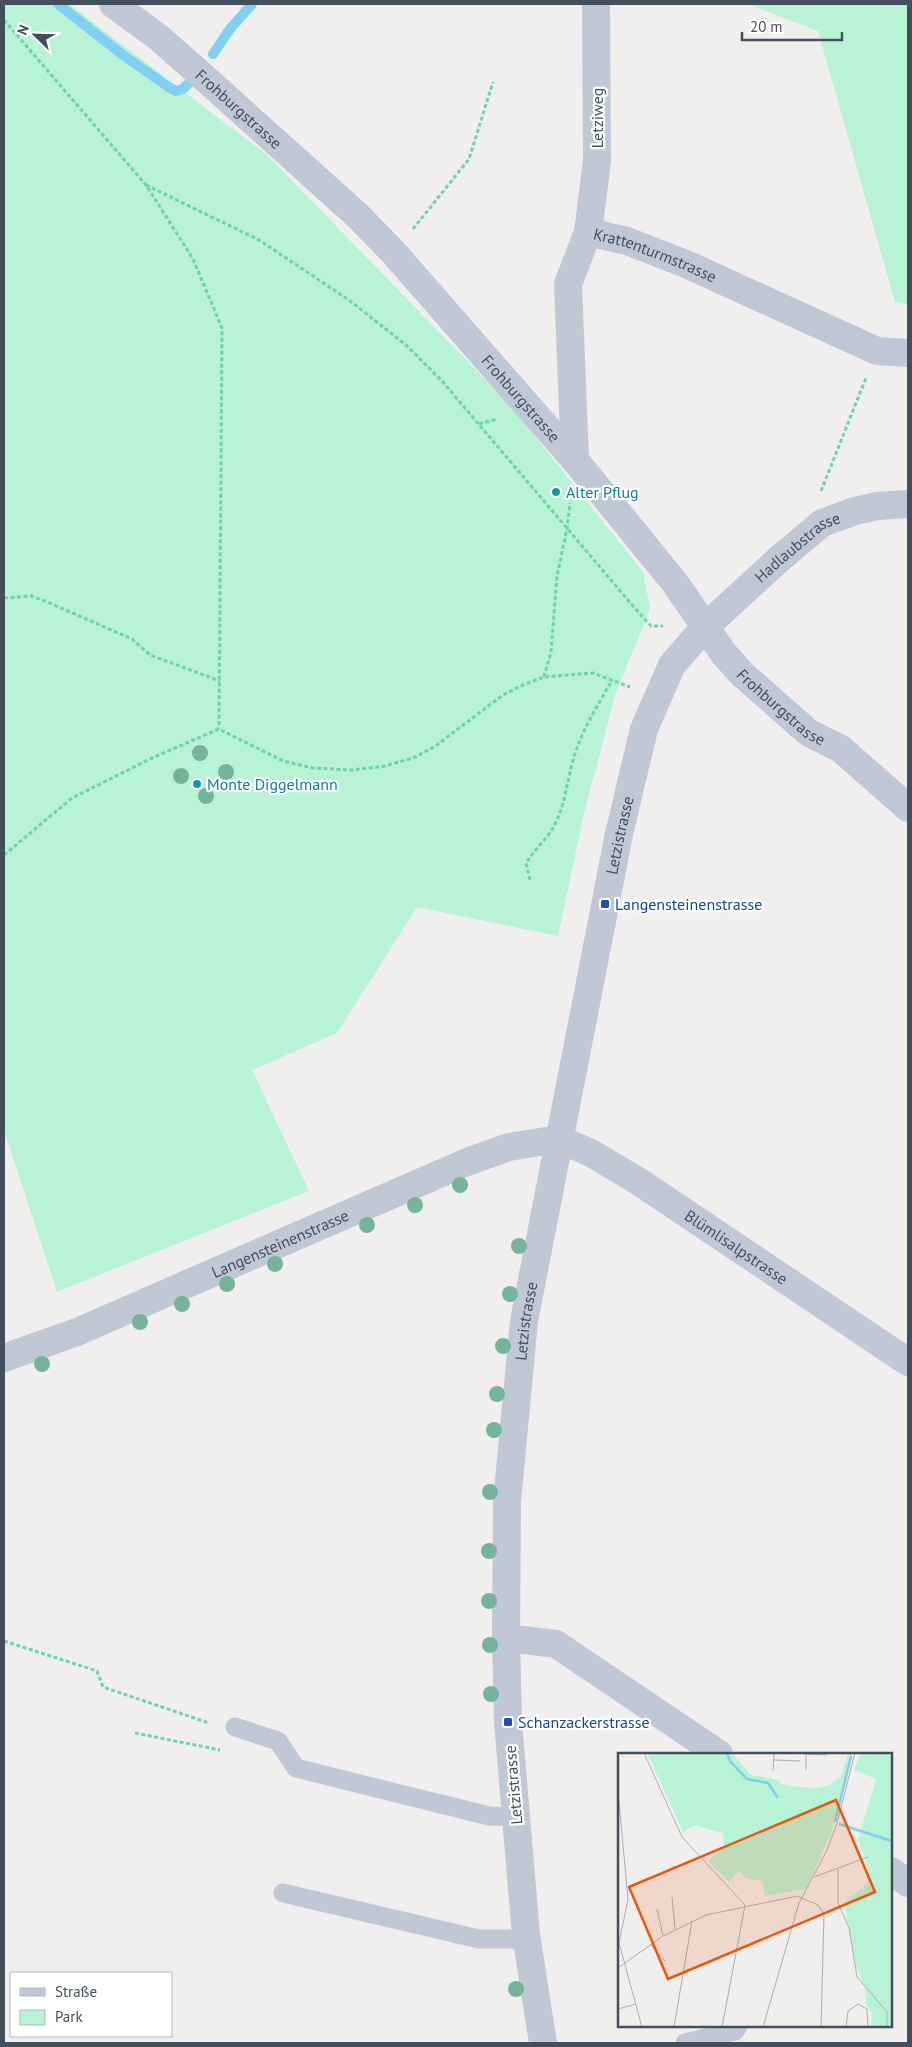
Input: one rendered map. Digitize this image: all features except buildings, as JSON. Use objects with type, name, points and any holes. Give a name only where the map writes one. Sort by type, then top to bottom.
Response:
[{"type":"street","name":"Frohburgstrasse","points":[[114,4],[158,37],[358,216],[394,253],[575,460],[675,583],[724,654],[743,675],[810,733],[841,750],[908,808]]},
{"type":"street","name":"Letziweg","points":[[588,232],[597,161],[596,4]]},
{"type":"street","name":"Krattenturmstrasse","points":[[575,460],[568,284],[588,232],[627,241],[686,264],[878,351],[908,353]]},
{"type":"street","name":"Hadlaubstrasse","points":[[705,627],[755,580],[822,523],[855,511],[878,506],[908,504]]},
{"type":"street","name":"Letzistrasse","points":[[542,2043],[526,1939],[508,1722],[506,1638],[507,1502],[524,1321],[619,834],[644,729],[672,665],[705,627]]},
{"type":"street","name":"Langensteinenstrasse","points":[[4,1358],[77,1332],[467,1162],[509,1148],[559,1139]]},
{"type":"street","name":"Blümlisalpstrasse","points":[[559,1139],[591,1153],[638,1181],[908,1362]]},
{"type":"street","points":[[506,1638],[556,1644],[718,1753]]},
{"type":"street","points":[[892,1872],[908,1883]]},
{"type":"lane","points":[[235,1727],[278,1741],[296,1768],[489,1816],[516,1817]]},
{"type":"lane","points":[[283,1892],[479,1939],[526,1939]]},
{"type":"lane","points":[[685,2043],[735,2030],[737,2027]]},
{"type":"path","points":[[4,20],[146,184],[193,259],[222,328],[219,729]]},
{"type":"path","points":[[394,253],[469,158],[493,82]]},
{"type":"path","points":[[146,184],[259,240],[349,300],[406,345],[442,381],[567,530],[651,626]]},
{"type":"path","points":[[818,498],[878,351]]},
{"type":"path","points":[[544,677],[551,652],[557,576],[567,530]]},
{"type":"path","points":[[4,598],[31,596],[45,601],[132,639],[150,655],[220,681]]},
{"type":"path","points":[[219,729],[283,762],[313,768],[352,770],[385,766],[413,758],[434,747],[503,695],[544,677],[593,673],[627,685]]},
{"type":"path","points":[[530,880],[526,863],[534,850],[554,827],[565,798],[569,771],[577,747],[612,680]]},
{"type":"path","points":[[4,855],[72,798],[152,758],[219,729]]},
{"type":"path","points":[[4,1641],[97,1672],[103,1687],[210,1723]]},
{"type":"path","points":[[135,1733],[223,1751]]},
{"type":"green space","points":[[4,4],[69,4],[267,155],[510,405],[643,572],[650,609],[615,695],[583,818],[558,936],[417,907],[337,1033],[252,1070],[309,1191],[57,1292],[4,1130]]},
{"type":"green space","points":[[748,4],[908,4],[908,304],[895,302],[818,31]]},
{"type":"waterway","points":[[58,4],[123,55],[170,88],[176,91],[183,89],[190,82]]},
{"type":"waterway","points":[[213,54],[230,29],[252,4]]},
{"type":"place","name":"Alter Pflug","points":[[556,492]]},
{"type":"place","name":"Monte Diggelmann","points":[[197,784]]},
{"type":"place","name":"Langensteinenstrasse","points":[[605,904]]},
{"type":"place","name":"Schanzackerstrasse","points":[[508,1722]]}]
